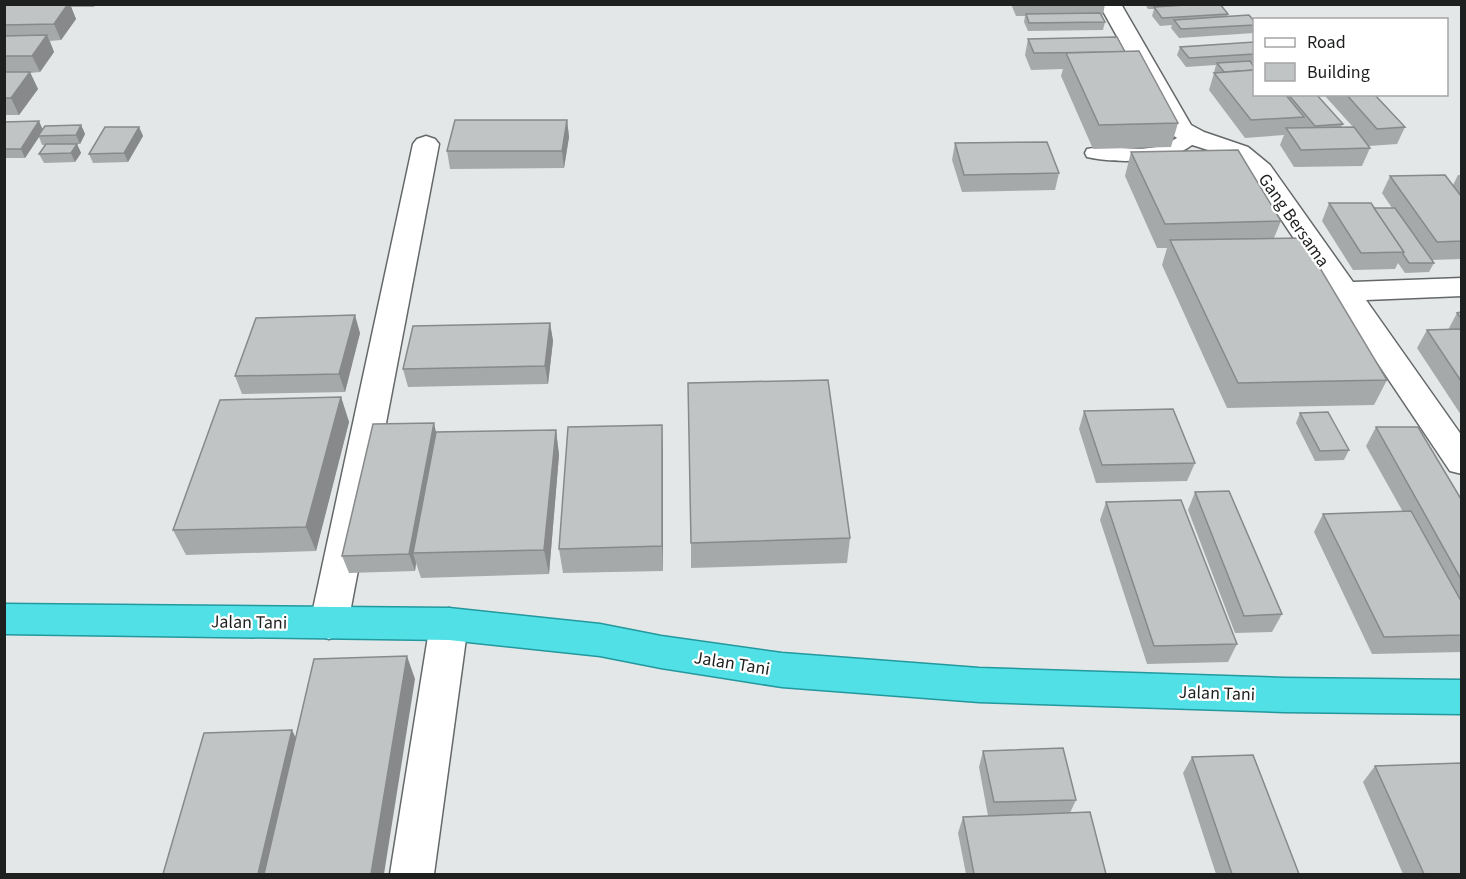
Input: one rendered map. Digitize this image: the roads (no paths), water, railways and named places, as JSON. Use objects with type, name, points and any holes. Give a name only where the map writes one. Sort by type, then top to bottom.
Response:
[{"type":"highway","name":"Jalan Tani","points":[[4,619],[449,624],[600,639],[661,652],[782,670],[921,681],[1273,695],[1461,697]]},
{"type":"street","points":[[1110,4],[1176,122],[1181,130],[1191,137]]},
{"type":"street","name":"Gang Bersama","points":[[1191,137],[1241,153],[1261,171],[1461,462]]},
{"type":"street","points":[[329,623],[426,144]]},
{"type":"street","points":[[1345,292],[1461,287]]},
{"type":"street","points":[[412,874],[449,624]]},
{"type":"lane","points":[[1094,153],[1136,155],[1164,152],[1178,148],[1191,137]]}]
